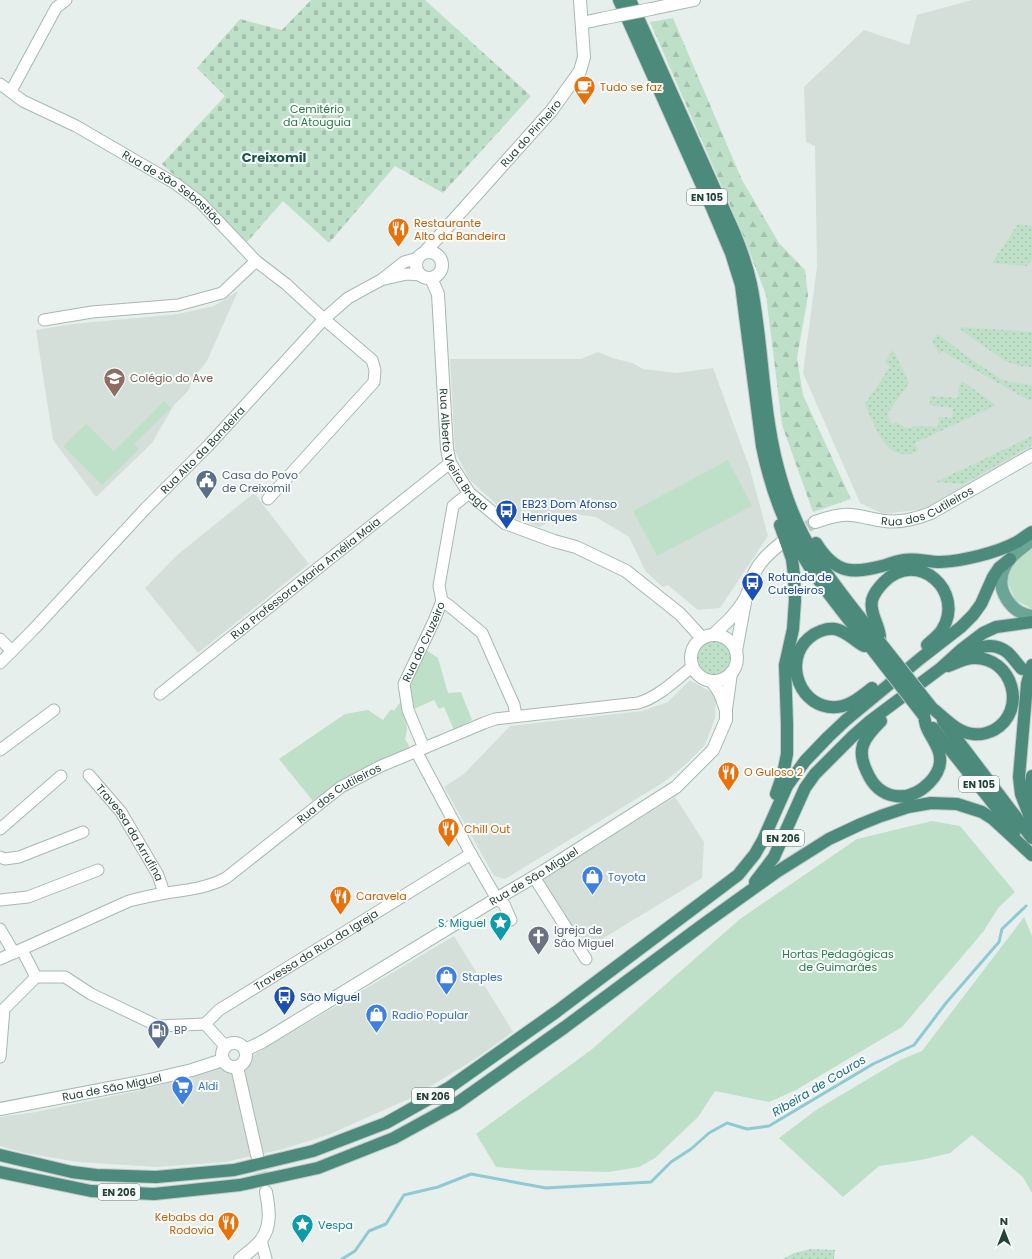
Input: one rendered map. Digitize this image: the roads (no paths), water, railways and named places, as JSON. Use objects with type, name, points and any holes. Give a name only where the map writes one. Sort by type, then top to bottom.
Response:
[{"type":"highway","name":"EN 105","points":[[619,0],[718,220],[737,269],[744,300],[762,446],[766,467],[785,504],[818,560],[876,645],[928,712],[1032,854]]},
{"type":"highway","name":"EN 105","points":[[630,0],[734,232],[749,275],[754,300],[773,447],[782,482],[785,504]]},
{"type":"highway","points":[[774,813],[774,801],[783,774],[787,754],[785,665],[793,629],[795,595],[792,558],[778,519],[785,504],[800,511],[817,545],[831,562],[844,570],[851,571],[867,570],[903,560],[942,562],[976,556],[1018,542],[1032,532]]},
{"type":"highway","name":"EN 206","points":[[0,1155],[72,1172],[96,1175],[156,1177],[241,1168],[313,1151],[386,1123],[456,1082],[556,1012],[723,888],[738,875],[755,854],[763,840],[787,786],[814,750],[846,720],[884,688],[961,627],[981,604],[993,576],[999,568],[1010,559]]},
{"type":"highway","points":[[884,688],[874,687],[848,704],[838,707],[831,707],[816,702],[800,687],[796,667],[797,655],[806,640],[820,631],[835,629],[850,635],[859,643],[876,645],[880,632],[872,612],[872,600],[878,589],[888,579],[900,572],[915,570],[927,573],[936,579],[946,596],[948,607],[947,618],[942,630],[924,648],[921,658]]},
{"type":"highway","name":"EN 206","points":[[0,1172],[91,1191],[154,1194],[240,1185],[318,1168],[394,1138],[456,1104],[565,1027],[719,912],[750,887],[766,869],[780,845],[805,788],[816,774],[853,736],[941,668],[968,644],[989,630],[1004,625],[1032,622]]},
{"type":"highway","points":[[941,668],[956,664],[979,647],[995,647],[1008,653],[1027,667],[1019,777],[1021,794],[1032,822]]},
{"type":"highway","points":[[894,703],[890,714],[865,739],[862,753],[869,778],[880,790],[897,797],[916,793],[924,788],[936,773],[940,758],[934,741],[926,726],[928,712],[967,733],[973,734],[992,731],[1002,724],[1012,708],[1012,686],[1005,673],[999,667],[983,659],[974,658],[962,660]]},
{"type":"highway","name":"EN 105","points":[[928,712],[1032,838]]},
{"type":"highway","points":[[1032,776],[1030,791],[1032,813]]},
{"type":"highway","points":[[719,912],[780,869],[829,839],[881,816],[914,806],[931,803],[945,803],[956,804],[982,812],[993,818],[1004,827],[1032,854]]},
{"type":"main road","name":"Rua do Pinheiro","points":[[422,255],[552,110],[580,71],[584,57],[580,0]]},
{"type":"main road","points":[[582,23],[694,0]]},
{"type":"main road","points":[[442,260],[440,256],[431,251],[422,255],[416,267],[426,277],[436,277],[441,272],[443,268],[442,260],[445,231]]},
{"type":"main road","name":"Rua Alberto Vieira Braga","points":[[426,277],[438,294],[447,449],[450,463],[469,493],[505,523],[554,541],[576,547],[626,571],[680,614],[702,638]]},
{"type":"main road","name":"Rua dos Cutileiros","points":[[815,522],[838,515],[851,515],[886,521],[903,521],[922,516],[931,513],[1032,455]]},
{"type":"main road","points":[[1032,540],[1010,559],[1003,570],[1002,579],[1003,593],[1007,600],[1023,614],[1032,616]]},
{"type":"main road","points":[[736,651],[746,597],[752,578],[758,564],[769,552],[780,544]]},
{"type":"main road","points":[[726,709],[716,686],[711,681],[700,676],[692,667],[691,653],[697,642],[702,638],[714,634],[731,619],[746,597]]},
{"type":"main road","points":[[711,681],[725,678],[731,673],[737,659],[733,644],[727,638],[714,634]]},
{"type":"main road","name":"Rua de São Miguel","points":[[245,1050],[262,1042],[534,877],[676,787],[713,750],[726,720],[731,673]]},
{"type":"main road","points":[[232,1043],[240,1044],[245,1050],[245,1060],[238,1066],[234,1067],[228,1065],[223,1060],[222,1053],[226,1046],[232,1043]]},
{"type":"main road","name":"Rua de São Miguel","points":[[0,1109],[148,1080],[192,1070],[223,1060]]},
{"type":"main road","points":[[238,1066],[257,1155]]},
{"type":"main road","points":[[240,1259],[261,1240],[268,1226],[269,1211],[266,1192]]},
{"type":"street","points":[[11,91],[56,8],[66,0]]},
{"type":"street","name":"Rua de São Sebastião","points":[[0,84],[23,101],[76,126],[176,184],[200,202],[256,261],[286,284],[372,360],[375,370],[374,382],[268,499]]},
{"type":"street","name":"Rua Alto da Bandeira","points":[[0,663],[33,630],[146,508],[208,446],[324,319],[348,298],[381,280],[404,262],[422,255]]},
{"type":"street","points":[[44,320],[92,312],[178,304],[222,293],[256,261]]},
{"type":"street","name":"Rua Alto da Bandeira","points":[[381,280],[407,274],[426,277]]},
{"type":"street","name":"Rua Professora Maria Amélia Maia","points":[[160,694],[450,463]]},
{"type":"street","name":"Rua do Cruzeiro","points":[[469,493],[453,506],[439,586],[442,601],[404,684],[408,710],[420,750],[471,854],[497,899],[504,904],[511,920]]},
{"type":"street","points":[[442,601],[482,633],[514,704],[516,716]]},
{"type":"street","points":[[0,639],[12,651]]},
{"type":"street","name":"Rua dos Cutileiros","points":[[0,959],[129,901],[164,893],[202,888],[221,880],[341,787],[375,769],[420,750],[495,719],[638,703],[656,695],[692,667]]},
{"type":"street","points":[[0,750],[54,710]]},
{"type":"street","points":[[0,829],[61,776]]},
{"type":"street","name":"Travessa da Arrufina","points":[[89,776],[121,812],[158,875],[164,893]]},
{"type":"street","points":[[0,857],[5,859],[19,857],[83,832]]},
{"type":"street","name":"Travessa da Rua da Igreja","points":[[205,1024],[219,1010],[471,854]]},
{"type":"street","points":[[0,900],[28,897],[98,870]]},
{"type":"street","points":[[534,877],[586,959]]},
{"type":"street","points":[[0,930],[36,977]]},
{"type":"street","points":[[0,1057],[4,1009],[36,977],[65,977],[91,994],[158,1026],[205,1024],[226,1046]]},
{"type":"street","points":[[261,1240],[266,1259]]},
{"type":"waterway","name":"Ribeira de Couros","points":[[342,1259],[355,1251],[369,1231],[386,1224],[404,1195],[438,1187],[471,1174],[546,1188],[651,1182],[671,1162],[691,1149],[709,1133],[727,1123],[747,1129],[769,1126],[873,1064],[914,1045],[946,1003],[999,942],[1002,929],[1026,906]]},
{"type":"tunnel","points":[[792,536],[815,522]]},
{"type":"tunnel","points":[[257,1155],[266,1192]]},
{"type":"place","name":"Tudo se faz","points":[[584,106]]},
{"type":"place","name":"Restaurante Alto da Bandeira","points":[[399,248]]},
{"type":"place","name":"Colégio do Ave","points":[[114,398]]},
{"type":"place","name":"Casa do Povo de Creixomil","points":[[206,500]]},
{"type":"place","name":"EB23 Dom Afonso Henriques","points":[[507,530]]},
{"type":"place","name":"Rotunda de Cuteleiros","points":[[753,602]]},
{"type":"place","name":"O Guloso 2","points":[[729,792]]},
{"type":"place","name":"Chill Out","points":[[448,848]]},
{"type":"place","name":"Toyota","points":[[593,896]]},
{"type":"place","name":"Caravela","points":[[340,916]]},
{"type":"place","name":"S. Miguel","points":[[501,942]]},
{"type":"place","name":"Igreja de São Miguel","points":[[538,956]]},
{"type":"place","name":"Staples","points":[[446,996]]},
{"type":"place","name":"São Miguel","points":[[285,1016]]},
{"type":"place","name":"Radio Popular","points":[[377,1034]]},
{"type":"place","name":"BP","points":[[158,1050]]},
{"type":"place","name":"Aldi","points":[[183,1106]]},
{"type":"place","name":"Kebabs da Rodovia","points":[[229,1242]]},
{"type":"place","name":"Vespa","points":[[302,1244]]},
{"type":"district","name":"Creixomil","points":[[274,157]]},
{"type":"park label","name":"Cemitério da Atouguia","points":[[317,115]]},
{"type":"park label","name":"Hortas Pedagógicas de Guimarães","points":[[838,960]]}]
